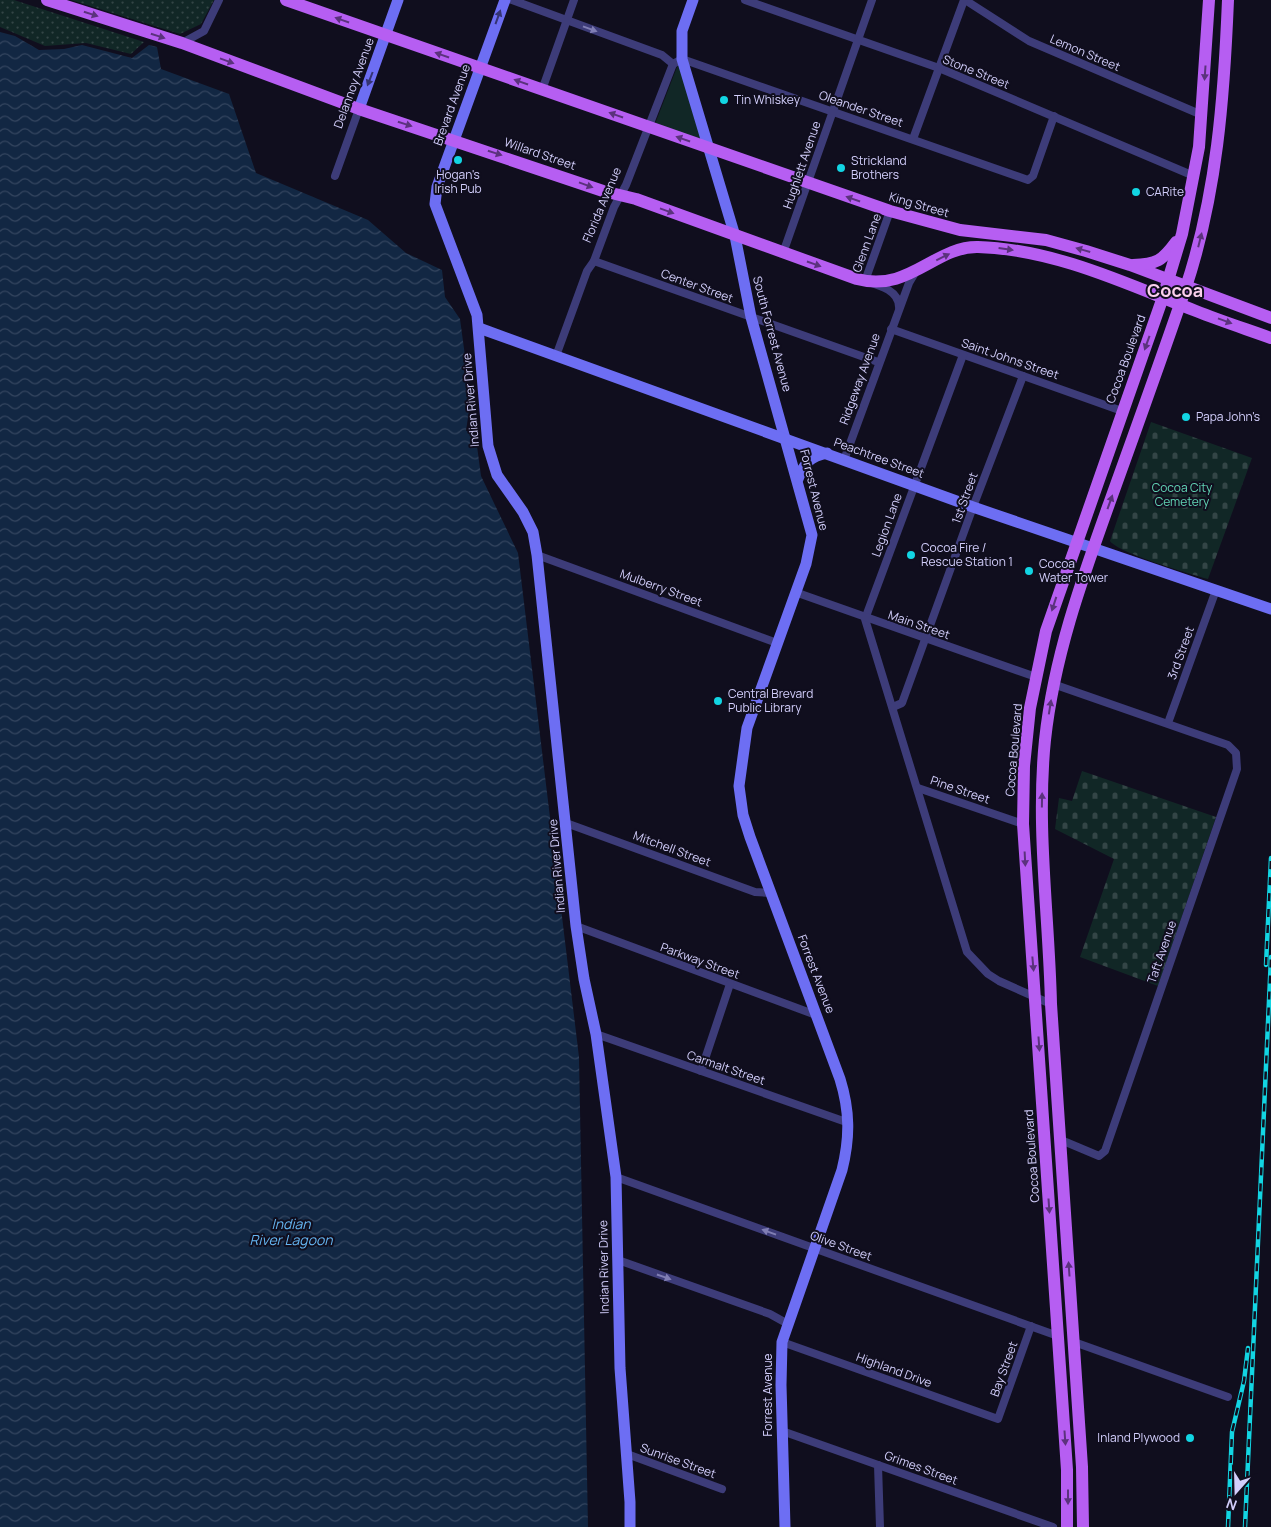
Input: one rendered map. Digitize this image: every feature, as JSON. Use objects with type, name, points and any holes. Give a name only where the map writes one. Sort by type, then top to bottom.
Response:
[{"type":"main road","name":"Willard Street","points":[[47,0],[182,44],[359,109],[621,196],[865,281],[899,279],[956,251],[975,247],[1026,252],[1094,272],[1163,297]]},
{"type":"main road","points":[[286,0],[386,35]]},
{"type":"main road","name":"Cocoa Boulevard","points":[[1067,1527],[1067,1470],[1023,824],[1027,732],[1036,677],[1050,616],[1163,297],[1182,234],[1194,176],[1202,115],[1209,0]]},
{"type":"main road","points":[[1083,1527],[1080,1433],[1051,1004],[1050,946],[1042,829],[1045,740],[1053,684],[1070,615],[1186,287],[1200,239],[1217,155],[1225,78],[1227,6],[1221,0]]},
{"type":"main road","name":"King Street","points":[[386,35],[890,211],[960,230],[1046,240],[1130,265],[1168,281],[1271,318]]},
{"type":"main road","points":[[1130,265],[1159,261],[1167,256],[1182,234]]},
{"type":"main road","points":[[1163,297],[1271,338]]},
{"type":"main road","points":[[1023,792],[1030,812],[1042,829]]},
{"type":"main road","points":[[1023,824],[1034,839],[1044,866]]},
{"type":"main road","points":[[1051,1226],[1058,1252],[1063,1328],[1074,1342]]},
{"type":"main road","points":[[1058,1336],[1063,1340],[1067,1351],[1072,1414],[1080,1433]]},
{"type":"street","points":[[182,44],[204,31],[220,0]]},
{"type":"street","name":"Delannoy Avenue","points":[[335,176],[398,0]]},
{"type":"street","name":"Brevard Avenue","points":[[441,220],[435,196],[505,0]]},
{"type":"street","name":"Oleander Street","points":[[512,0],[678,61],[833,111],[1028,180],[1033,176],[1054,116]]},
{"type":"street","points":[[542,90],[574,0]]},
{"type":"street","name":"Florida Avenue","points":[[556,356],[587,271],[594,261],[614,206],[621,196],[648,127],[653,120],[678,61],[682,31],[693,0]]},
{"type":"street","name":"Stone Street","points":[[745,0],[939,68],[1194,176]]},
{"type":"street","name":"Hughlett Avenue","points":[[782,253],[872,0]]},
{"type":"street","points":[[913,139],[964,0]]},
{"type":"street","name":"Lemon Street","points":[[964,0],[1028,41],[1202,115]]},
{"type":"street","name":"South Forrest Avenue","points":[[678,61],[708,148],[735,236],[751,317],[786,438]]},
{"type":"street","name":"Glenn Lane","points":[[865,281],[872,266],[890,211]]},
{"type":"street","name":"Indian River Drive","points":[[441,220],[472,298],[479,328],[488,446],[497,475],[523,512],[533,532],[537,555],[576,926],[584,979],[596,1034],[616,1177],[620,1368],[627,1454],[630,1527]]},
{"type":"street","name":"Center Street","points":[[594,261],[878,362]]},
{"type":"street","name":"Ridgeway Avenue","points":[[844,460],[899,307],[916,272]]},
{"type":"street","points":[[865,281],[890,290],[896,296],[899,307]]},
{"type":"street","name":"Peachtree Street","points":[[479,328],[973,507],[1271,609]]},
{"type":"street","name":"Saint Johns Street","points":[[891,328],[1122,411]]},
{"type":"street","name":"Legion Lane","points":[[865,619],[913,484],[963,355]]},
{"type":"street","name":"1st Street","points":[[893,707],[902,703],[1023,376]]},
{"type":"street","name":"Forrest Avenue","points":[[785,1527],[782,1342],[842,1170],[848,1147],[849,1123],[840,1079],[770,893],[743,815],[739,786],[747,728],[808,555],[812,535],[786,438]]},
{"type":"street","points":[[798,479],[804,465],[813,456],[827,454]]},
{"type":"street","name":"Mulberry Street","points":[[537,555],[777,643]]},
{"type":"street","name":"3rd Street","points":[[1168,723],[1216,590]]},
{"type":"street","name":"Main Street","points":[[795,592],[865,619],[926,638],[1036,677]]},
{"type":"street","points":[[865,619],[967,952],[997,979],[1051,1004]]},
{"type":"street","points":[[1053,684],[1168,723]]},
{"type":"street","name":"Taft Avenue","points":[[1061,1140],[1099,1156],[1105,1151],[1237,769],[1236,753],[1228,745],[1168,723]]},
{"type":"street","name":"Pine Street","points":[[918,788],[1023,824]]},
{"type":"street","name":"Mitchell Street","points":[[566,822],[755,892],[770,893]]},
{"type":"street","name":"Parkway Street","points":[[576,926],[816,1015]]},
{"type":"street","points":[[701,1071],[730,984]]},
{"type":"street","name":"Carmalt Street","points":[[596,1034],[849,1123]]},
{"type":"street","name":"Olive Street","points":[[616,1177],[1058,1336]]},
{"type":"street","points":[[618,1260],[770,1314],[788,1324]]},
{"type":"street","name":"Bay Street","points":[[998,1419],[1031,1326]]},
{"type":"street","name":"Highland Drive","points":[[782,1342],[998,1419]]},
{"type":"street","points":[[1074,1342],[1228,1397]]},
{"type":"street","name":"Grimes Street","points":[[782,1430],[1053,1527]]},
{"type":"street","name":"Sunrise Street","points":[[627,1454],[722,1489]]},
{"type":"street","points":[[878,1465],[880,1527]]},
{"type":"green space","points":[[0,0],[14,0],[144,42],[131,54],[86,43],[45,46],[0,27]]},
{"type":"green space","points":[[71,0],[214,0],[201,24],[180,34]]},
{"type":"green space","points":[[679,65],[702,141],[655,124]]},
{"type":"green space","name":"Cocoa City Cemetery","points":[[1151,422],[1252,458],[1208,579],[1140,557],[1116,546],[1110,541]]},
{"type":"green space","points":[[1082,771],[1216,817],[1158,986],[1080,957],[1114,859],[1055,829],[1059,798],[1072,801]]},
{"type":"water","name":"Indian River Lagoon","points":[[0,32],[15,36],[39,50],[64,49],[82,45],[132,58],[149,45],[157,47],[161,69],[229,94],[256,173],[368,220],[406,253],[442,270],[445,297],[460,319],[472,408],[469,410],[466,431],[475,431],[481,476],[518,553],[579,1057],[588,1527],[0,1527]]},
{"type":"railway","points":[[1266,965],[1271,858]]},
{"type":"railway","points":[[1245,1527],[1271,957]]},
{"type":"railway","points":[[1228,1527],[1232,1432],[1244,1381],[1248,1348]]},
{"type":"place","name":"Tin Whiskey","points":[[724,100]]},
{"type":"place","name":"Hogan's Irish Pub","points":[[458,160]]},
{"type":"place","name":"Strickland Brothers","points":[[841,168]]},
{"type":"place","name":"CARite","points":[[1136,192]]},
{"type":"place","name":"Papa John's","points":[[1186,417]]},
{"type":"place","name":"Cocoa Fire / Rescue Station 1","points":[[911,555]]},
{"type":"place","name":"Cocoa Water Tower","points":[[1029,571]]},
{"type":"place","name":"Central Brevard Public Library","points":[[718,701]]},
{"type":"place","name":"Inland Plywood","points":[[1190,1438]]},
{"type":"district","name":"Cocoa","points":[[1175,291]]}]
